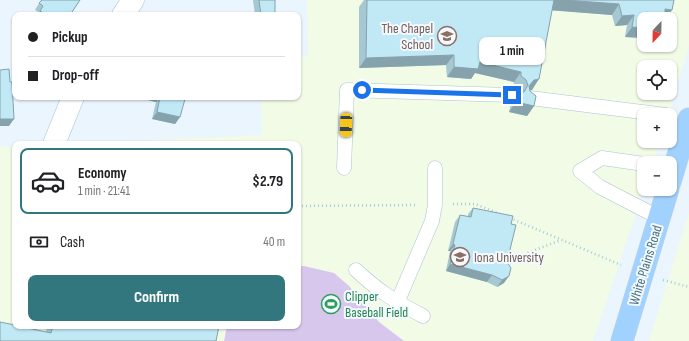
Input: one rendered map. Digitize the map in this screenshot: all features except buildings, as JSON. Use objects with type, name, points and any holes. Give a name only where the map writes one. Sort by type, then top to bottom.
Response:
[{"type":"main road","name":"White Plains Road","points":[[677,158],[689,119]]},
{"type":"main road","name":"White Plains Road","points":[[622,341],[666,196]]},
{"type":"street","points":[[125,12],[133,0]]},
{"type":"street","points":[[55,141],[72,100]]},
{"type":"lane","points":[[344,168],[347,90],[512,95]]},
{"type":"lane","points":[[530,98],[637,111]]},
{"type":"lane","points":[[677,117],[689,119]]},
{"type":"lane","points":[[637,163],[602,158],[580,171],[600,187],[660,218]]},
{"type":"lane","points":[[397,303],[432,221],[435,204],[435,168]]},
{"type":"lane","points":[[356,270],[370,284],[397,303],[423,316]]},
{"type":"path","points":[[301,206],[475,204],[622,265]]},
{"type":"path","points":[[509,256],[514,258],[561,240]]},
{"type":"path","points":[[663,280],[689,287]]},
{"type":"shaded area","name":"Iona University","points":[[307,0],[689,0],[689,46],[677,85],[677,60],[637,60],[637,100],[673,100],[670,108],[637,108],[637,148],[658,148],[655,156],[637,156],[637,196],[642,196],[593,341],[0,341],[0,147],[12,146],[12,329],[301,329],[301,141],[130,141],[262,135],[261,100],[301,100],[301,57],[308,56]]},
{"type":"shaded area","points":[[689,212],[689,341],[649,341]]},
{"type":"shaded area","name":"Clipper Baseball Field","points":[[301,266],[304,266],[334,273],[349,286],[379,322],[404,341],[224,341],[226,329],[301,329]]},
{"type":"place","name":"The Chapel School","points":[[447,36]]},
{"type":"place","name":"Iona University","points":[[460,257]]},
{"type":"place","name":"Clipper Baseball Field","points":[[331,304]]},
{"type":"route","points":[[362,90],[512,95]]}]
